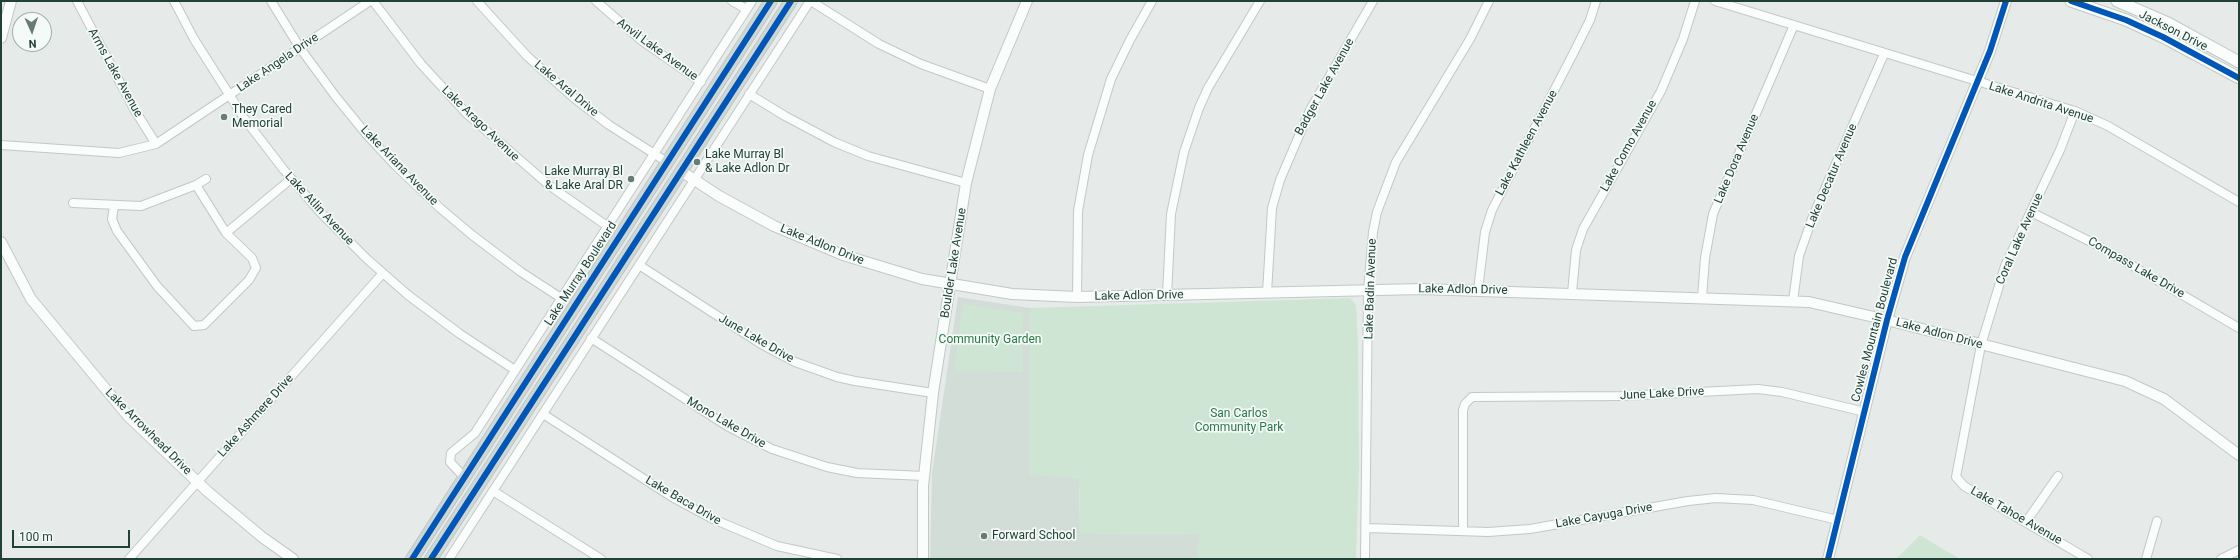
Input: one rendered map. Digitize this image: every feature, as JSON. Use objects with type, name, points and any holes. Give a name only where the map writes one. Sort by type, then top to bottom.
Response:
[{"type":"main road","name":"Lake Murray Boulevard","points":[[412,559],[771,1]]},
{"type":"main road","points":[[431,559],[790,1]]},
{"type":"main road","name":"Jackson Drive","points":[[2071,1],[2126,20],[2164,37],[2239,78]]},
{"type":"main road","name":"Jackson Drive","points":[[2116,1],[2168,23],[2239,62]]},
{"type":"main road","points":[[681,140],[681,171]]},
{"type":"main road","points":[[667,162],[668,191]]},
{"type":"street","points":[[1,38],[11,1]]},
{"type":"street","name":"Arms Lake Avenue","points":[[77,1],[134,109],[156,144]]},
{"type":"street","name":"Lake Atlin Avenue","points":[[174,1],[194,38],[230,96],[291,179],[335,228],[383,273],[433,315],[515,370]]},
{"type":"street","name":"Lake Ariana Avenue","points":[[271,1],[300,48],[367,135],[417,187],[486,246],[561,298]]},
{"type":"street","name":"Lake Angela Drive","points":[[1,145],[119,153],[156,144],[372,1]]},
{"type":"street","name":"Lake Arago Avenue","points":[[372,1],[421,64],[473,119],[550,186],[607,226]]},
{"type":"street","name":"Lake Aral Drive","points":[[477,1],[527,56],[566,92],[609,125],[667,162]]},
{"type":"street","name":"Anvil Lake Avenue","points":[[596,1],[647,45],[701,82]]},
{"type":"street","points":[[732,1],[746,9]]},
{"type":"street","name":"Lake Murray Boulevard","points":[[464,477],[450,462],[451,453],[475,433],[752,1]]},
{"type":"street","points":[[449,559],[810,1],[879,44],[921,64],[990,90]]},
{"type":"street","name":"Boulder Lake Avenue","points":[[923,559],[924,476],[933,392],[952,284],[966,183],[990,90],[1028,1]]},
{"type":"street","points":[[1077,297],[1078,211],[1088,155],[1111,79],[1130,40],[1152,1]]},
{"type":"street","points":[[1167,295],[1171,214],[1184,152],[1199,108],[1208,88],[1260,1]]},
{"type":"street","name":"Badger Lake Avenue","points":[[1267,293],[1272,208],[1280,180],[1310,110],[1373,1]]},
{"type":"street","name":"Lake Badin Avenue","points":[[1365,559],[1367,528],[1368,291],[1373,232],[1377,212],[1396,162],[1470,39],[1489,1]]},
{"type":"street","name":"Lake Kathleen Avenue","points":[[1478,290],[1485,232],[1492,210],[1590,20],[1596,1]]},
{"type":"street","name":"Lake Como Avenue","points":[[1572,293],[1576,250],[1583,229],[1661,91],[1683,39],[1695,1]]},
{"type":"street","name":"Lake Andrita Avenue","points":[[1715,1],[1884,54],[2075,111],[2108,126],[2239,202]]},
{"type":"street","name":"Cowles Mountain Boulevard","points":[[1828,559],[1887,320],[1905,257],[1990,51],[2006,1]]},
{"type":"street","name":"Lake Dora Avenue","points":[[1702,298],[1704,258],[1712,214],[1794,26]]},
{"type":"street","name":"Lake Decatur Avenue","points":[[1793,301],[1799,256],[1813,216],[1884,54]]},
{"type":"street","points":[[749,94],[785,116],[834,142],[868,156],[966,183]]},
{"type":"street","name":"Coral Lake Avenue","points":[[1964,486],[1956,477],[1957,464],[1981,345],[2005,266],[2060,150],[2075,111]]},
{"type":"street","name":"Lake Adlon Drive","points":[[681,171],[729,202],[781,229],[820,246],[884,269],[952,284],[1012,294],[1077,297],[1421,289],[1793,301],[1834,307],[2125,381],[2164,399],[2239,455]]},
{"type":"street","points":[[72,203],[141,206],[196,185],[206,179]]},
{"type":"street","points":[[226,234],[291,179]]},
{"type":"street","points":[[114,206],[112,219],[117,231],[157,286],[194,326],[204,325],[249,280],[256,268],[252,258],[226,234],[196,185]]},
{"type":"street","name":"Compass Lake Drive","points":[[2031,212],[2095,244],[2239,328]]},
{"type":"street","name":"Lake Arrowhead Drive","points":[[1,242],[31,299],[67,345],[128,416],[198,482],[262,537],[292,559]]},
{"type":"street","name":"June Lake Drive","points":[[639,265],[761,344],[795,362],[855,381],[933,392]]},
{"type":"street","name":"Lake Ashmere Drive","points":[[129,559],[383,273]]},
{"type":"street","name":"Mono Lake Drive","points":[[591,338],[727,426],[772,449],[827,467],[857,473],[924,476]]},
{"type":"street","name":"June Lake Drive","points":[[1463,531],[1463,410],[1465,404],[1472,397],[1478,395],[1534,397],[1622,396],[1758,389],[1782,392],[1865,412]]},
{"type":"street","name":"Lake Baca Drive","points":[[543,414],[672,497],[713,519],[771,544],[805,554],[836,559]]},
{"type":"street","points":[[2026,522],[2058,476]]},
{"type":"street","name":"Lake Tahoe Avenue","points":[[1964,486],[2088,559]]},
{"type":"street","points":[[493,491],[599,559]]},
{"type":"street","name":"Lake Cayuga Drive","points":[[1367,528],[1488,532],[1530,529],[1688,501],[1716,498],[1754,500],[1838,520]]},
{"type":"street","points":[[2146,559],[2156,521]]},
{"type":"street","points":[[2221,559],[2239,550]]},
{"type":"shaded area","points":[[958,297],[1030,308],[1030,474],[1079,478],[1080,533],[1200,534],[1197,559],[930,559],[932,473]]},
{"type":"green space","name":"San Carlos Community Park","points":[[1350,298],[1356,305],[1358,341],[1359,467],[1356,559],[1197,559],[1199,534],[1080,533],[1079,478],[1030,475],[1030,308]]},
{"type":"green space","name":"Community Garden","points":[[963,304],[1023,313],[1023,372],[954,371]]},
{"type":"green space","points":[[1920,535],[1943,549],[1960,559],[1896,559]]},
{"type":"cycle path","points":[[412,559],[771,1]]},
{"type":"cycle path","points":[[431,559],[791,1]]},
{"type":"cycle path","points":[[1828,559],[1887,320],[1905,257],[1990,51],[2006,1]]},
{"type":"cycle path","points":[[2071,1],[2126,20],[2163,37],[2239,78]]},
{"type":"place","name":"They Cared Memorial","points":[[224,117]]},
{"type":"place","name":"Lake Murray Bl & Lake Adlon Dr","points":[[697,162]]},
{"type":"place","name":"Lake Murray Bl & Lake Aral DR","points":[[631,179]]},
{"type":"place","name":"Forward School","points":[[984,536]]}]
